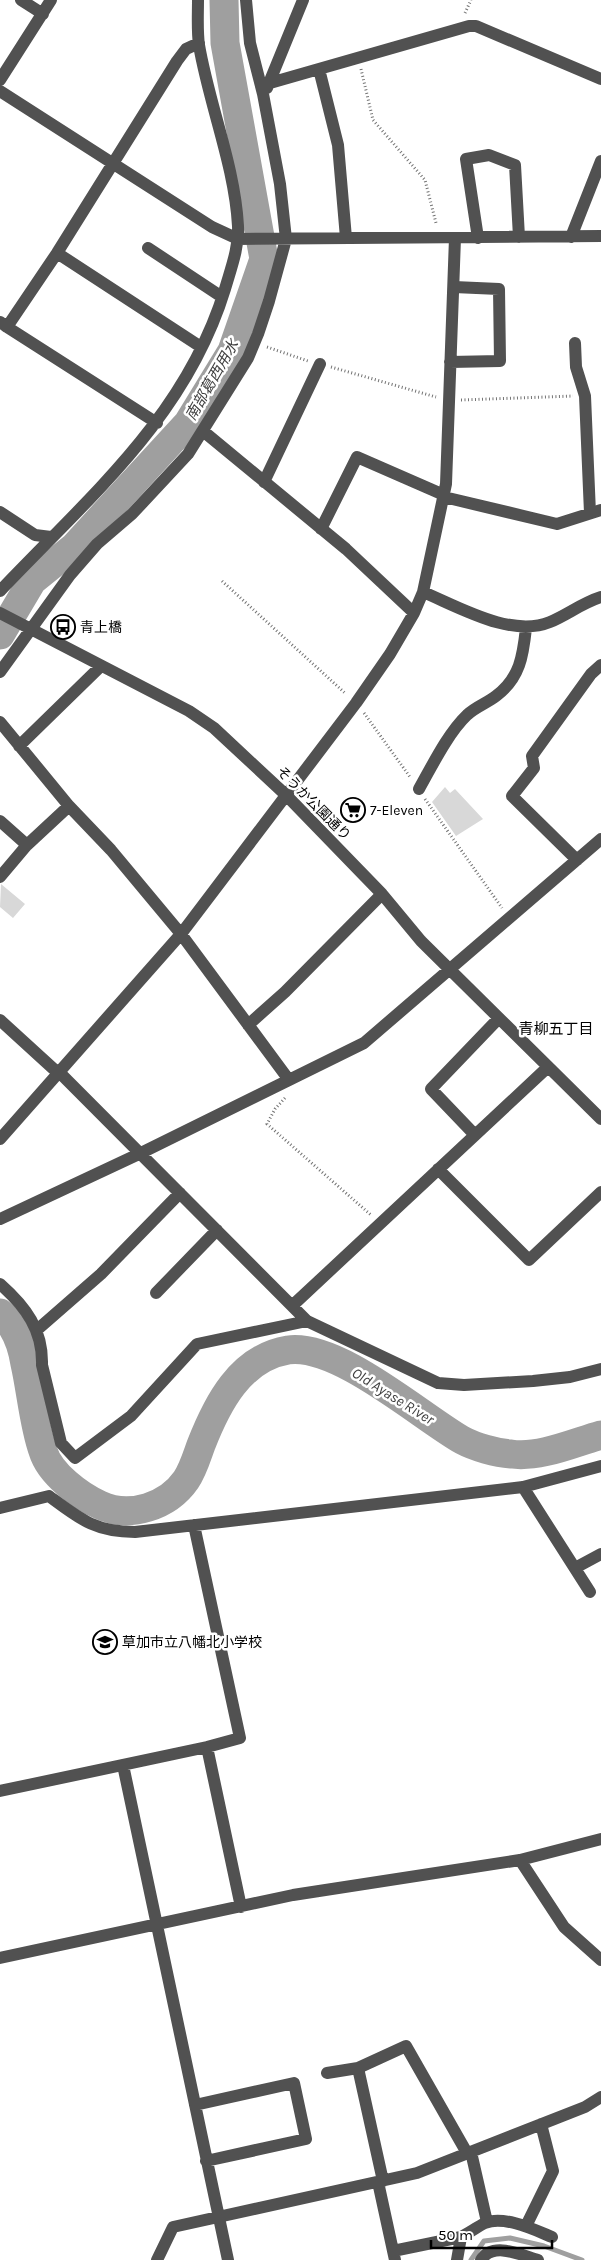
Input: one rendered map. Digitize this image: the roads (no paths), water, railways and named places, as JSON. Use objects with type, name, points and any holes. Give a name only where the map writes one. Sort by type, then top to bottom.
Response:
[{"type":"street","points":[[21,0],[42,14]]},
{"type":"street","points":[[0,80],[51,0]]},
{"type":"street","points":[[0,591],[131,455],[157,422],[183,382],[216,320],[222,297],[243,239],[226,155],[199,43],[198,0]]},
{"type":"street","points":[[0,672],[27,626],[70,575],[97,544],[132,514],[188,454],[248,358],[270,301],[283,240],[280,184],[263,94],[250,44],[246,0]]},
{"type":"street","points":[[263,94],[270,83],[303,0]]},
{"type":"street","points":[[270,83],[468,26],[476,26],[601,79]]},
{"type":"street","points":[[157,422],[4,325],[57,253],[177,61],[186,49],[199,43]]},
{"type":"street","points":[[319,69],[338,145],[346,238]]},
{"type":"street","points":[[0,91],[212,227],[243,239],[601,236]]},
{"type":"street","points":[[478,238],[466,159],[490,155],[515,164],[518,238]]},
{"type":"street","points":[[571,237],[601,161]]},
{"type":"street","points":[[0,1138],[181,934],[356,703],[390,654],[414,613],[423,592],[444,496],[455,238]]},
{"type":"street","points":[[148,248],[222,297]]},
{"type":"street","points":[[57,253],[202,347]]},
{"type":"street","points":[[450,362],[500,361],[500,289],[454,286]]},
{"type":"street","points":[[321,529],[356,457],[444,496],[557,524],[596,512],[585,396],[576,367],[575,343]]},
{"type":"street","points":[[264,482],[320,364]]},
{"type":"street","points":[[203,431],[321,529],[414,613]]},
{"type":"street","points":[[0,512],[35,535],[51,537]]},
{"type":"street","points":[[423,592],[501,624],[526,628],[550,622],[584,603],[601,597]]},
{"type":"street","name":"そうか公園通り","points":[[0,613],[189,711],[214,728],[287,796],[382,894],[422,941],[601,1119]]},
{"type":"street","points":[[425,784],[456,729],[468,714],[496,696],[517,673],[523,658],[526,628]]},
{"type":"street","points":[[578,860],[512,796],[534,768],[532,756],[591,674],[601,665]]},
{"type":"street","points":[[19,746],[101,666]]},
{"type":"street","points":[[0,722],[69,806],[112,850],[181,934],[248,1025],[286,1081]]},
{"type":"street","points":[[0,877],[27,845],[69,806]]},
{"type":"street","points":[[0,821],[27,845]]},
{"type":"street","points":[[0,1219],[141,1153],[364,1044],[601,840]]},
{"type":"street","points":[[248,1025],[284,992],[382,894]]},
{"type":"street","points":[[475,1135],[431,1089],[499,1018]]},
{"type":"street","points":[[0,1020],[141,1153],[307,1321],[438,1383],[464,1385],[533,1381],[570,1377],[601,1369]]},
{"type":"street","points":[[293,1305],[548,1067]]},
{"type":"street","points":[[438,1169],[528,1260],[601,1192]]},
{"type":"street","points":[[38,1329],[101,1274],[180,1193]]},
{"type":"street","points":[[156,1293],[217,1230]]},
{"type":"street","points":[[0,1284],[16,1298],[38,1329],[42,1365],[60,1443],[75,1458],[131,1416],[197,1344],[307,1321]]},
{"type":"street","points":[[0,1508],[48,1496],[80,1520],[104,1530],[135,1532],[523,1487],[601,1466]]},
{"type":"street","points":[[523,1487],[590,1592]]},
{"type":"street","points":[[0,1791],[208,1747],[240,1738],[194,1525]]},
{"type":"street","points":[[575,1568],[601,1554]]},
{"type":"street","points":[[208,1747],[241,1907]]},
{"type":"street","points":[[123,1765],[228,2260]]},
{"type":"street","points":[[0,1958],[293,1895],[520,1860],[601,1839]]},
{"type":"street","points":[[520,1860],[564,1927],[601,1960]]},
{"type":"street","points":[[327,2073],[358,2068],[406,2046],[469,2152],[487,2222]]},
{"type":"street","points":[[358,2068],[394,2255],[461,2237],[487,2222],[508,2222],[526,2226],[552,2237]]},
{"type":"street","points":[[195,2105],[294,2083],[306,2139],[206,2161]]},
{"type":"street","points":[[157,2260],[173,2227],[417,2173],[585,2107],[601,2097]]},
{"type":"street","points":[[526,2226],[553,2171],[541,2124]]},
{"type":"street","points":[[457,2260],[461,2237]]},
{"type":"street","points":[[481,2260],[492,2250],[498,2250],[509,2251],[538,2260]]},
{"type":"waterway","name":"南部葛西用水","points":[[0,635],[32,581],[74,547],[188,423],[232,351],[264,259],[225,43],[224,0]]},
{"type":"waterway","name":"Old Ayase River","points":[[0,1313],[6,1318],[20,1343],[37,1431],[47,1460],[59,1476],[75,1490],[92,1501],[112,1509],[124,1511],[148,1508],[169,1497],[178,1489],[191,1472],[207,1429],[232,1385],[256,1362],[288,1350],[308,1351],[354,1369],[462,1440],[486,1449],[511,1454],[533,1454],[601,1435]]},
{"type":"waterway","points":[[471,2260],[484,2241],[510,2238],[544,2246],[582,2260]]},
{"type":"place","name":"青上橋","points":[[63,627]]},
{"type":"place","name":"7-Eleven","points":[[353,810]]},
{"type":"place","name":"草加市立八幡北小学校","points":[[105,1642]]},
{"type":"district","name":"青柳五丁目","points":[[556,1029]]}]
